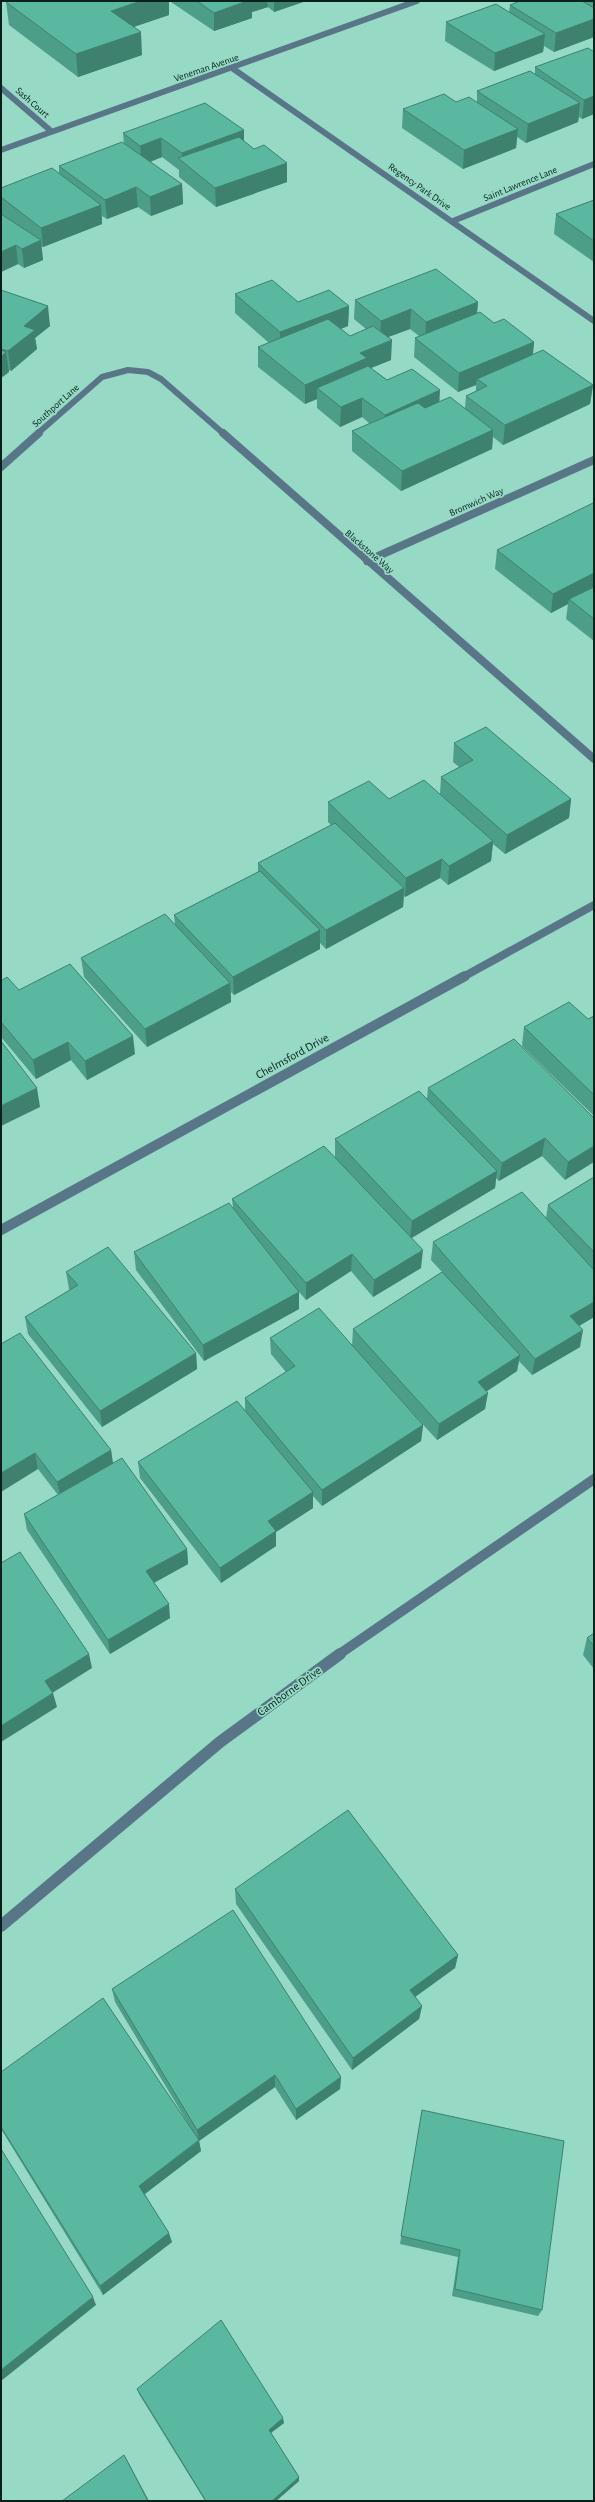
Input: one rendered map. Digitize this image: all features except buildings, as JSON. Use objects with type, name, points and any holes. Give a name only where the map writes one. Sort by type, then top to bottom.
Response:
[{"type":"street","name":"Veneman Avenue","points":[[1,150],[418,1]]},
{"type":"street","name":"Regency Park Drive","points":[[232,68],[594,321]]},
{"type":"street","name":"Sash Court","points":[[1,88],[51,131]]},
{"type":"street","name":"Saint Lawrence Lane","points":[[453,221],[594,164]]},
{"type":"street","name":"Southport Lane","points":[[1,467],[102,377],[128,370]]},
{"type":"street","name":"Blackstone Way","points":[[128,370],[148,372],[161,379],[366,561],[594,759]]},
{"type":"street","name":"Bromwich Way","points":[[366,561],[594,460]]},
{"type":"street","name":"Chelmsford Drive","points":[[1,1230],[594,905]]},
{"type":"street","name":"Camborne Drive","points":[[1,1926],[220,1742],[375,1628],[594,1479]]}]
